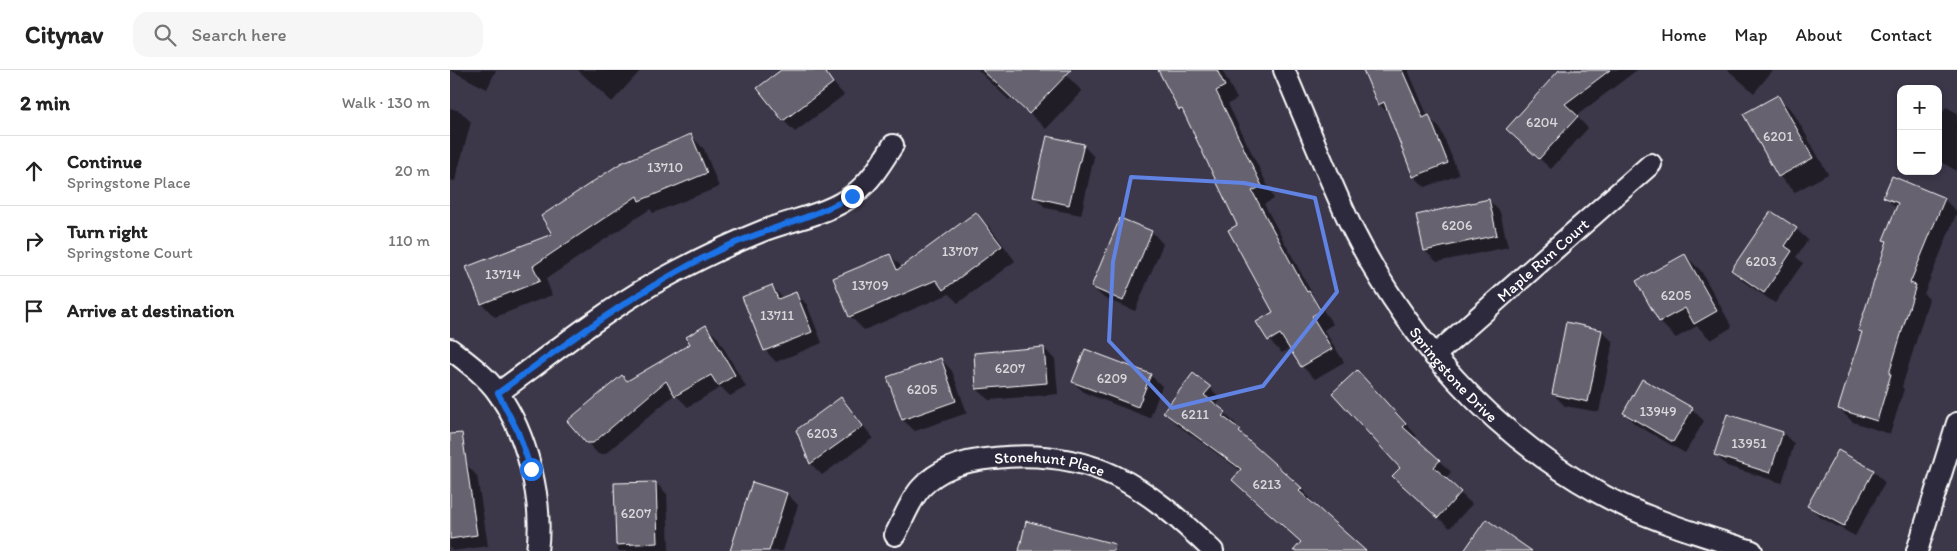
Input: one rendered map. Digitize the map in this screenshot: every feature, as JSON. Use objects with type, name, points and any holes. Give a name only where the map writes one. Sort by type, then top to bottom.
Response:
[{"type":"street","name":"Springstone Drive","points":[[1284,70],[1353,230],[1396,304],[1434,356],[1504,428],[1548,462],[1597,492],[1666,523],[1752,551]]},
{"type":"street","points":[[498,393],[619,306],[653,284],[716,251],[765,230],[834,206],[852,196],[874,176],[893,145]]},
{"type":"street","name":"Maple Run Court","points":[[1434,356],[1652,164]]},
{"type":"street","points":[[450,349],[476,369],[498,393],[518,432],[531,469],[537,500],[538,551]]},
{"type":"street","points":[[1917,551],[1957,423]]},
{"type":"street","name":"Stonehunt Place","points":[[895,535],[920,488],[937,475],[957,465],[984,458],[1015,455],[1042,456],[1099,469],[1143,490],[1178,518],[1212,551]]},
{"type":"highlighted area","points":[[1131,177],[1244,183],[1315,198],[1337,292],[1263,386],[1172,408],[1109,341],[1113,262]]},
{"type":"building","points":[[781,70],[824,70],[833,83],[783,121],[757,88]]},
{"type":"building","points":[[982,70],[1071,70],[1029,114]]},
{"type":"building","points":[[1158,70],[1217,70],[1225,86],[1216,91],[1262,186],[1252,191],[1307,292],[1309,291],[1321,311],[1312,316],[1332,349],[1301,367],[1280,334],[1268,341],[1256,322],[1273,312],[1228,230],[1237,225],[1182,109],[1179,110]]},
{"type":"building","points":[[1363,70],[1402,70],[1423,118],[1429,115],[1448,163],[1413,177],[1384,102],[1378,105]]},
{"type":"building","points":[[1559,70],[1610,70],[1565,104],[1578,116],[1539,159],[1506,129]]},
{"type":"building","points":[[1778,95],[1813,158],[1778,177],[1743,114]]},
{"type":"building","points":[[691,134],[707,173],[639,201],[637,196],[533,266],[540,281],[481,304],[466,267],[552,234],[541,216],[621,163]]},
{"type":"building","points":[[1047,136],[1084,144],[1069,205],[1033,197]]},
{"type":"building","points":[[1892,176],[1945,198],[1910,283],[1916,285],[1877,421],[1838,409],[1862,332],[1858,331],[1887,241],[1883,240],[1898,203],[1883,197]]},
{"type":"building","points":[[1489,199],[1497,235],[1424,251],[1416,215]]},
{"type":"building","points":[[1771,211],[1797,228],[1785,246],[1792,251],[1764,293],[1731,270]]},
{"type":"building","points":[[976,212],[1002,246],[943,290],[936,280],[849,317],[833,278],[890,254],[897,270]]},
{"type":"building","points":[[1120,218],[1152,231],[1123,301],[1091,287]]},
{"type":"building","points":[[1685,254],[1717,311],[1694,324],[1685,308],[1659,322],[1636,281]]},
{"type":"building","points":[[772,285],[778,299],[796,292],[812,332],[764,351],[742,297]]},
{"type":"building","points":[[1566,322],[1602,330],[1588,402],[1552,394]]},
{"type":"building","points":[[706,325],[735,375],[718,386],[711,375],[675,396],[666,381],[593,443],[586,443],[567,421],[622,375],[627,381],[690,344],[686,337]]},
{"type":"building","points":[[1044,347],[1047,383],[976,389],[974,353]]},
{"type":"building","points":[[1085,349],[1151,374],[1138,407],[1072,382]]},
{"type":"building","points":[[941,358],[956,401],[902,420],[887,377]]},
{"type":"building","points":[[1357,370],[1406,424],[1403,427],[1440,460],[1434,467],[1461,492],[1438,518],[1392,476],[1400,468],[1332,393]]},
{"type":"building","points":[[1193,373],[1211,387],[1204,395],[1226,412],[1222,416],[1241,430],[1239,432],[1302,488],[1299,491],[1366,551],[1293,551],[1301,542],[1232,480],[1241,469],[1163,412]]},
{"type":"building","points":[[1642,379],[1693,408],[1673,442],[1623,413]]},
{"type":"building","points":[[841,397],[863,426],[810,464],[796,430]]},
{"type":"building","points":[[1727,414],[1783,432],[1770,473],[1714,455]]},
{"type":"building","points":[[462,433],[477,535],[450,539],[450,434]]},
{"type":"building","points":[[1838,450],[1874,470],[1844,526],[1807,506]]},
{"type":"building","points":[[656,482],[658,543],[616,545],[614,483]]},
{"type":"building","points":[[752,482],[787,493],[769,551],[730,551]]},
{"type":"building","points":[[1486,519],[1532,551],[1464,551]]},
{"type":"building","points":[[1026,521],[1115,544],[1114,551],[1019,551]]},
{"type":"route","points":[[531,469],[518,432],[498,393],[619,306],[653,284],[716,251],[765,230],[834,206],[852,196]]}]
